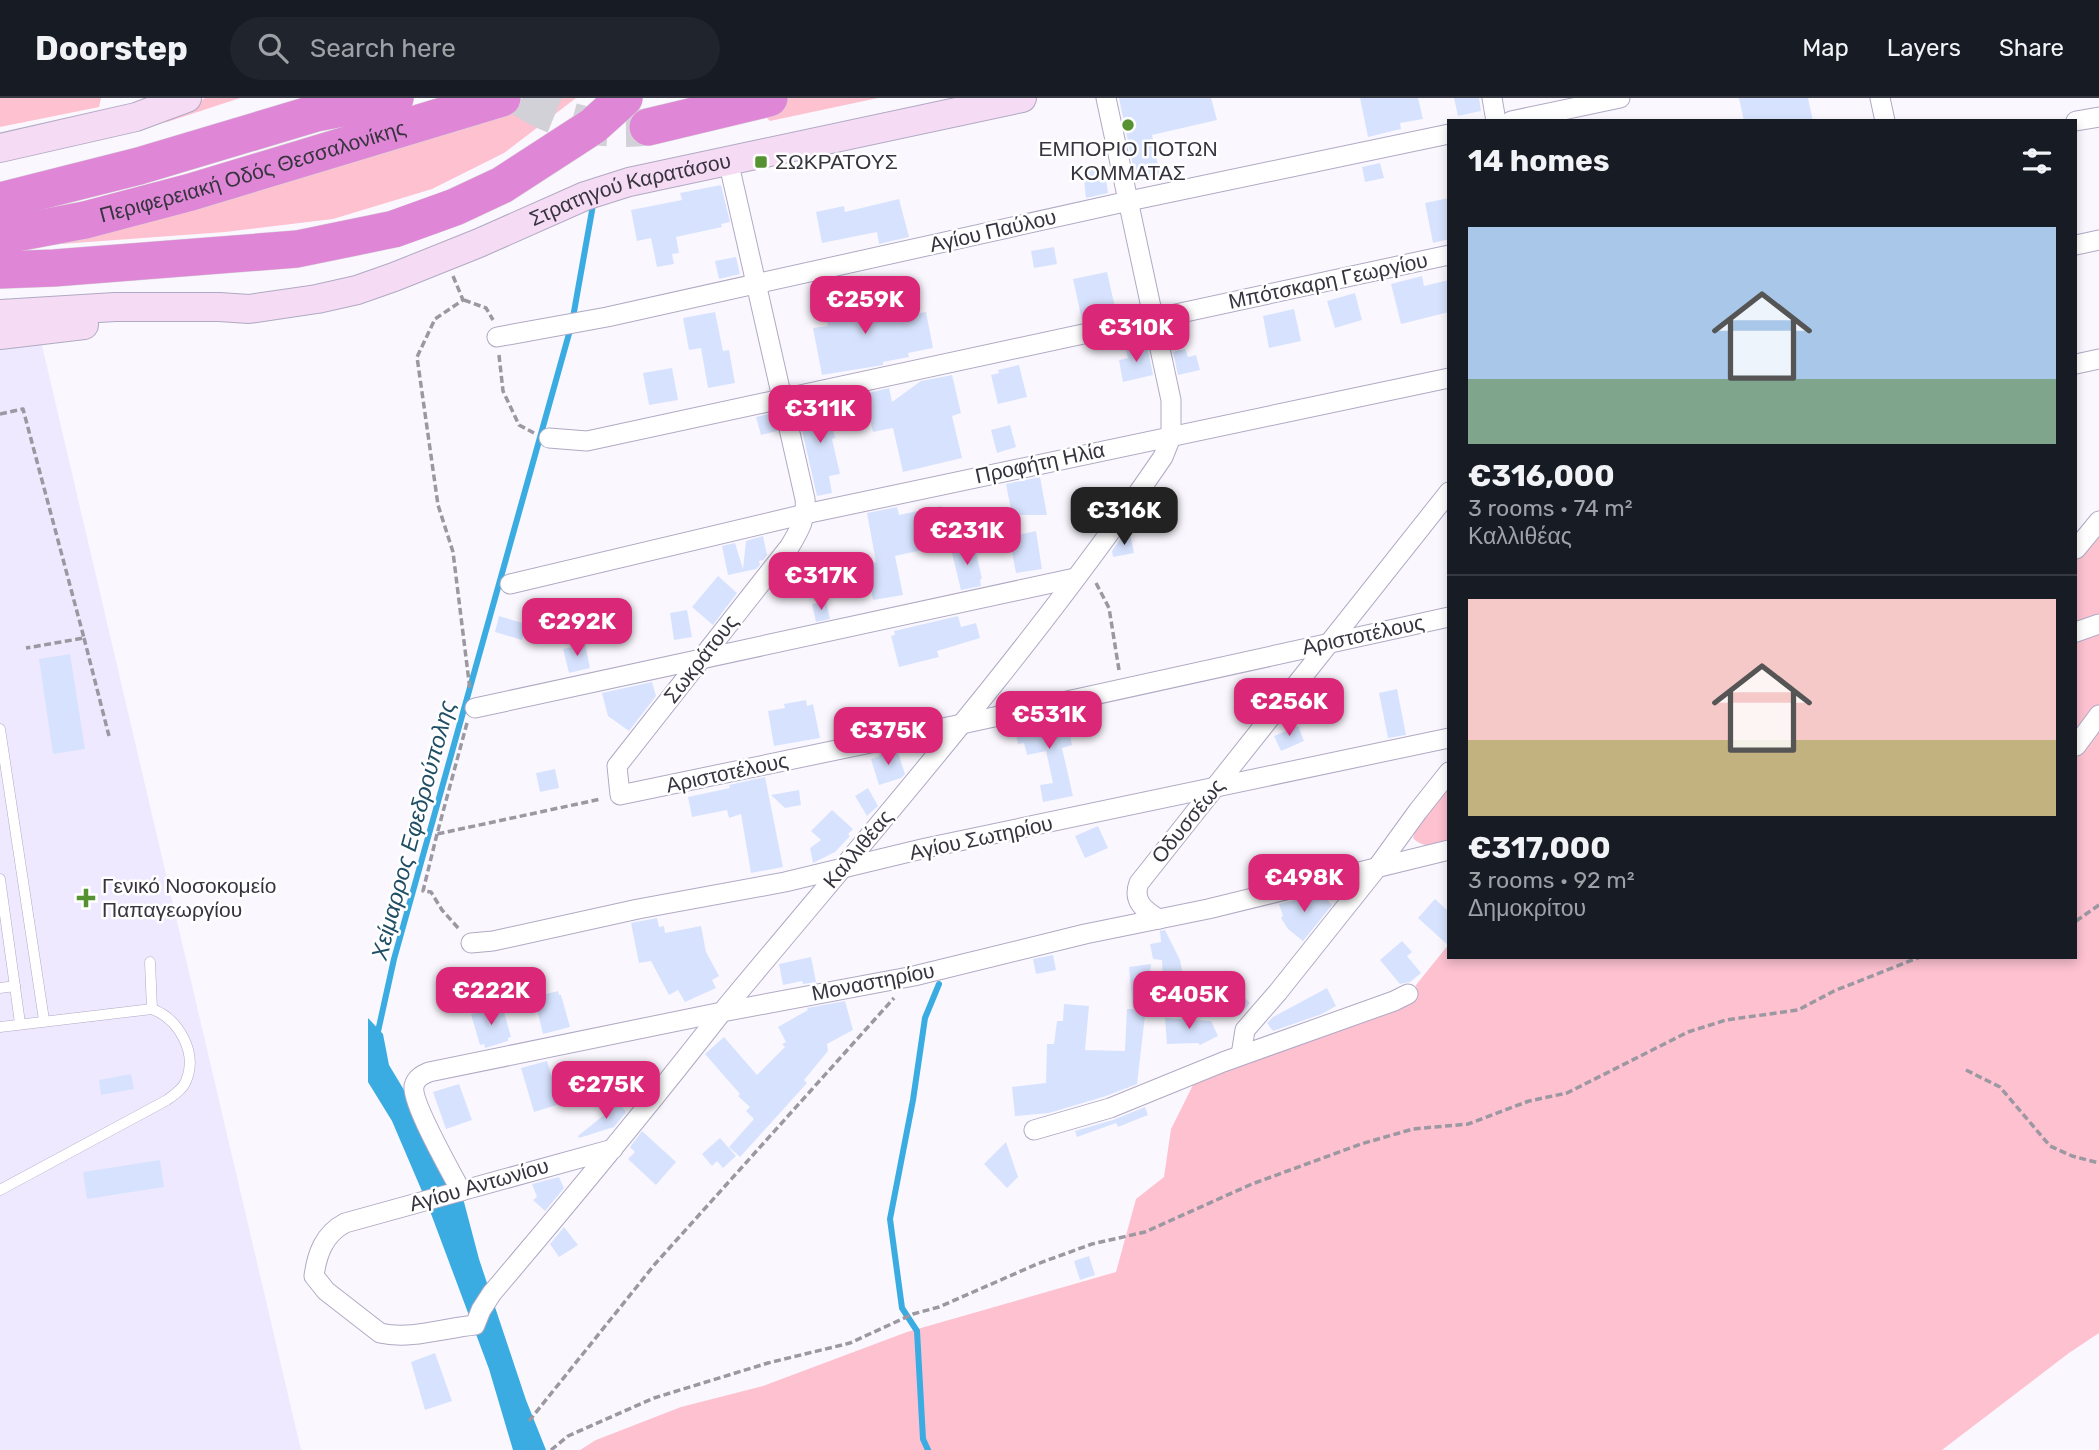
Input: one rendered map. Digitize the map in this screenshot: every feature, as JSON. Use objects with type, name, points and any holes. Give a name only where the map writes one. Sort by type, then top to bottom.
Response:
[{"type":"highway","name":"Περιφερειακή Οδός Θεσσαλονίκης","points":[[0,201],[139,166],[330,106],[395,98]]},
{"type":"highway","name":"Περιφερειακή Οδός Θεσσαλονίκης","points":[[0,236],[85,220],[191,192],[502,98]]},
{"type":"highway","points":[[0,270],[297,249],[394,229],[455,207],[502,185],[593,126],[624,98]]},
{"type":"highway","points":[[648,127],[769,98]]},
{"type":"street","points":[[0,148],[136,117],[187,98]]},
{"type":"street","name":"Στρατηγού Καρατάσου","points":[[249,309],[342,294],[445,258],[595,192],[629,182],[1023,98]]},
{"type":"street","name":"Καλλιθέας","points":[[345,1223],[334,1228],[317,1258],[314,1276],[326,1291],[380,1333],[389,1335],[475,1325],[492,1293],[962,723],[1075,578],[1163,457],[1171,437],[1171,400],[1106,98]]},
{"type":"street","points":[[1492,98],[1496,119]]},
{"type":"street","points":[[1520,119],[1619,98]]},
{"type":"street","points":[[1880,98],[1885,119]]},
{"type":"street","points":[[2077,121],[2099,117]]},
{"type":"street","name":"Αγίου Παύλου","points":[[497,337],[607,317],[1129,201],[1447,134]]},
{"type":"street","points":[[728,160],[805,499],[805,514]]},
{"type":"street","points":[[2077,246],[2099,240]]},
{"type":"street","name":"Μπότσκαρη Γεωργίου","points":[[549,438],[587,441],[1447,255]]},
{"type":"street","points":[[0,314],[86,308],[249,309]]},
{"type":"street","points":[[0,335],[96,324],[214,318],[249,309]]},
{"type":"street","name":"Προφήτη Ηλία","points":[[510,584],[1027,465],[1447,378]]},
{"type":"street","name":"Οδυσσέως","points":[[1159,919],[1142,906],[1137,897],[1137,888],[1447,495]]},
{"type":"street","name":"Σωκράτους","points":[[621,795],[617,766],[790,546],[805,514]]},
{"type":"street","points":[[2077,548],[2099,521]]},
{"type":"street","points":[[475,708],[1075,578]]},
{"type":"street","name":"Αριστοτέλους","points":[[621,795],[1447,617]]},
{"type":"street","points":[[2077,632],[2099,624]]},
{"type":"street","points":[[2077,745],[2099,715]]},
{"type":"street","name":"Αγίου Σωτηρίου","points":[[471,943],[494,941],[843,868],[1447,738]]},
{"type":"street","points":[[1241,1055],[1245,1030],[1376,869],[1447,775]]},
{"type":"street","name":"Μοναστηρίου","points":[[461,1191],[414,1094],[414,1086],[419,1077],[429,1072],[914,976],[1447,851]]},
{"type":"street","points":[[1034,1129],[1111,1108],[1241,1055],[1408,994]]},
{"type":"street","name":"Αγίου Αντωνίου","points":[[345,1223],[613,1149]]},
{"type":"lane","points":[[0,729],[44,1020]]},
{"type":"lane","points":[[0,879],[20,1023]]},
{"type":"lane","points":[[150,962],[152,1009]]},
{"type":"lane","points":[[0,988],[15,986]]},
{"type":"lane","points":[[0,1027],[152,1009],[168,1018],[186,1041],[189,1060],[185,1084],[159,1106],[0,1190]]},
{"type":"path","points":[[445,258],[463,299],[486,307],[493,321],[503,391],[519,425],[549,438]]},
{"type":"path","points":[[463,299],[435,318],[417,357],[438,505],[453,552],[470,689],[475,708],[464,730],[423,891],[431,892],[442,910],[471,943]]},
{"type":"path","points":[[0,414],[23,409],[109,736]]},
{"type":"path","points":[[1075,578],[1090,574],[1109,608],[1119,671],[1116,690]]},
{"type":"path","points":[[26,648],[84,639]]},
{"type":"path","points":[[437,834],[621,795]]},
{"type":"path","points":[[2077,919],[2099,905]]},
{"type":"path","points":[[551,1450],[568,1436],[654,1398],[768,1363],[850,1343],[913,1314],[939,1307],[1037,1264],[1092,1244],[1145,1232],[1252,1184],[1361,1144],[1413,1129],[1468,1124],[1529,1101],[1567,1093],[1689,1032],[1738,1018],[1798,1010],[1834,991],[1915,959]]},
{"type":"path","points":[[529,1421],[655,1264],[914,976]]},
{"type":"path","points":[[1966,1070],[2000,1087],[2049,1146],[2099,1163]]},
{"type":"shaded area","points":[[0,98],[101,98],[99,107],[0,127]]},
{"type":"shaded area","points":[[205,98],[240,98],[164,123]]},
{"type":"shaded area","points":[[545,98],[576,98],[504,153],[432,189],[333,219],[225,232],[20,247]]},
{"type":"shaded area","points":[[775,98],[878,98],[770,121],[754,106]]},
{"type":"shaded area","name":"Γενικό Νοσοκομείο Παπαγεωργίου","points":[[41,341],[301,1450],[0,1450],[0,347]]},
{"type":"shaded area","points":[[2099,530],[2099,1333],[1942,1450],[580,1450],[596,1440],[681,1407],[763,1386],[907,1332],[1116,1272],[1136,1199],[1164,1177],[1171,1129],[1194,1083],[1417,995],[1416,985],[1447,946],[1447,959],[2077,959],[2077,556]]},
{"type":"shaded area","points":[[1447,787],[1447,842],[1421,844],[1413,838],[1418,824]]},
{"type":"water","points":[[368,1018],[383,1034],[389,1065],[440,1150],[464,1202],[479,1259],[526,1400],[546,1450],[513,1450],[489,1369],[427,1203],[392,1121],[368,1082]]},
{"type":"building","points":[[1119,98],[1211,98],[1217,120],[1152,135],[1160,176],[1136,180]]},
{"type":"building","points":[[1360,98],[1418,98],[1423,119],[1400,123],[1401,129],[1368,137]]},
{"type":"building","points":[[1454,98],[1479,98],[1481,111],[1458,116]]},
{"type":"building","points":[[1739,98],[1808,98],[1813,119],[1744,119]]},
{"type":"building","points":[[1380,163],[1384,178],[1365,182],[1362,167]]},
{"type":"building","points":[[1098,168],[1098,173],[1105,172],[1108,193],[1086,198],[1083,171]]},
{"type":"building","points":[[721,185],[730,222],[721,224],[722,227],[676,237],[679,253],[672,254],[674,264],[657,267],[651,238],[637,241],[631,210],[682,200],[680,193]]},
{"type":"building","points":[[1447,198],[1447,240],[1433,243],[1425,203]]},
{"type":"building","points":[[899,199],[909,237],[879,244],[877,232],[822,243],[816,212],[844,206],[845,212]]},
{"type":"building","points":[[1054,247],[1057,264],[1034,268],[1031,251]]},
{"type":"building","points":[[736,257],[740,274],[719,279],[715,261]]},
{"type":"building","points":[[1107,272],[1116,312],[1082,320],[1073,279]]},
{"type":"building","points":[[1422,276],[1424,286],[1447,280],[1447,312],[1401,324],[1391,284]]},
{"type":"building","points":[[832,280],[836,297],[846,295],[852,320],[867,317],[868,322],[926,312],[933,348],[908,353],[909,357],[883,362],[883,365],[822,375],[813,328],[828,326],[818,283]]},
{"type":"building","points":[[1355,293],[1362,320],[1335,328],[1327,301]]},
{"type":"building","points":[[1294,309],[1301,341],[1269,348],[1263,316]]},
{"type":"building","points":[[715,312],[723,351],[729,350],[735,383],[708,388],[701,348],[689,350],[683,318]]},
{"type":"building","points":[[1147,345],[1153,375],[1123,382],[1119,360],[1128,358],[1126,350]]},
{"type":"building","points":[[1185,349],[1188,357],[1196,355],[1200,370],[1178,375],[1173,352]]},
{"type":"building","points":[[1019,365],[1027,397],[998,404],[991,375],[999,373],[998,370]]},
{"type":"building","points":[[672,368],[678,400],[649,405],[643,373]]},
{"type":"building","points":[[952,375],[961,413],[952,416],[962,458],[903,472],[893,428],[873,432],[864,394],[889,388],[892,402],[921,381]]},
{"type":"building","points":[[827,402],[840,474],[829,476],[832,493],[817,496],[797,408]]},
{"type":"building","points":[[773,413],[777,431],[761,435],[756,417]]},
{"type":"building","points":[[1010,425],[1016,447],[997,453],[991,430]]},
{"type":"building","points":[[1040,477],[1047,515],[1012,515],[1006,484]]},
{"type":"building","points":[[941,506],[949,544],[895,556],[903,595],[873,600],[866,564],[876,562],[867,513],[897,507],[899,515]]},
{"type":"building","points":[[1036,531],[1042,569],[1016,573],[1009,537]]},
{"type":"building","points":[[1130,534],[1134,553],[1113,557],[1112,551],[1123,535]]},
{"type":"building","points":[[763,536],[767,555],[759,561],[760,565],[756,569],[728,575],[722,546],[735,543],[743,569],[746,541]]},
{"type":"building","points":[[972,545],[982,579],[981,586],[961,590],[951,549]]},
{"type":"building","points":[[718,576],[737,593],[713,625],[692,607]]},
{"type":"building","points":[[826,601],[830,619],[816,622],[812,604]]},
{"type":"building","points":[[687,610],[692,637],[674,640],[670,613]]},
{"type":"building","points":[[499,616],[526,624],[522,640],[495,632]]},
{"type":"building","points":[[958,616],[961,627],[976,623],[980,638],[937,651],[939,657],[899,667],[891,636],[895,635],[894,631]]},
{"type":"building","points":[[585,644],[590,668],[569,673],[563,649]]},
{"type":"building","points":[[70,654],[85,749],[53,754],[39,659]]},
{"type":"building","points":[[652,682],[656,696],[629,731],[608,716],[602,693]]},
{"type":"building","points":[[1397,689],[1406,735],[1388,738],[1379,693]]},
{"type":"building","points":[[806,700],[807,706],[813,704],[820,738],[774,746],[768,711],[785,708],[784,704]]},
{"type":"building","points":[[1066,714],[1072,745],[1062,748],[1073,796],[1043,802],[1040,785],[1053,783],[1046,751],[1027,755],[1024,743],[1018,744],[1014,725]]},
{"type":"building","points":[[1298,726],[1304,741],[1281,751],[1274,736]]},
{"type":"building","points":[[897,750],[905,774],[901,778],[879,785],[871,759],[880,756],[879,754]]},
{"type":"building","points":[[555,769],[559,788],[540,792],[536,773]]},
{"type":"building","points":[[765,777],[783,867],[751,873],[741,814],[729,818],[727,810],[692,817],[688,797]]},
{"type":"building","points":[[868,788],[878,806],[867,816],[855,796]]},
{"type":"building","points":[[799,790],[801,805],[785,808],[771,795]]},
{"type":"building","points":[[832,810],[853,829],[835,852],[813,863],[810,848],[821,840],[811,831]]},
{"type":"building","points":[[1098,826],[1108,848],[1085,858],[1075,836]]},
{"type":"building","points":[[1322,894],[1332,905],[1303,941],[1288,929],[1281,918],[1283,916],[1279,904]]},
{"type":"building","points":[[1435,899],[1447,910],[1447,944],[1418,918]]},
{"type":"building","points":[[657,918],[659,927],[664,926],[665,933],[701,926],[706,952],[719,976],[712,980],[716,988],[685,1002],[678,990],[669,995],[651,961],[639,963],[631,923]]},
{"type":"building","points":[[1165,930],[1180,960],[1183,976],[1163,980],[1162,960],[1153,959],[1150,944],[1161,942],[1160,931]]},
{"type":"building","points":[[1402,941],[1412,952],[1407,956],[1421,973],[1410,982],[1400,984],[1380,960]]},
{"type":"building","points":[[1053,955],[1056,970],[1036,974],[1033,959]]},
{"type":"building","points":[[811,957],[816,982],[803,984],[802,981],[783,985],[779,964]]},
{"type":"building","points":[[1151,964],[1137,1084],[1049,1113],[1015,1116],[1012,1087],[1046,1083],[1047,1044],[1054,1044],[1057,1021],[1063,1021],[1064,1004],[1089,1006],[1085,1050],[1125,1051],[1127,1009],[1133,1009],[1129,967]]},
{"type":"building","points":[[1225,978],[1250,1003],[1239,1016],[1213,990]]},
{"type":"building","points":[[1327,988],[1336,1006],[1322,1014],[1273,1031],[1267,1023],[1273,1017]]},
{"type":"building","points":[[558,991],[570,1027],[543,1034],[534,997]]},
{"type":"building","points":[[845,1001],[853,1030],[827,1044],[828,1051],[804,1080],[807,1083],[740,1157],[729,1147],[754,1119],[746,1111],[750,1107],[705,1054],[724,1037],[757,1075],[785,1047],[782,1044],[786,1042],[778,1027],[808,1010],[807,1008]]},
{"type":"building","points":[[503,1008],[511,1037],[508,1041],[485,1048],[484,1044],[480,1045],[471,1014]]},
{"type":"building","points":[[1165,1018],[1211,1021],[1218,1036],[1200,1045],[1167,1044]]},
{"type":"building","points":[[547,1061],[560,1104],[534,1112],[521,1068]]},
{"type":"building","points":[[131,1074],[134,1089],[101,1095],[99,1080]]},
{"type":"building","points":[[459,1084],[472,1120],[446,1129],[433,1092]]},
{"type":"building","points":[[619,1103],[626,1112],[614,1127],[579,1138],[578,1136]]},
{"type":"building","points":[[1145,1107],[1148,1115],[1118,1127],[1116,1123],[1077,1137],[1075,1131]]},
{"type":"building","points":[[642,1131],[676,1162],[656,1185],[628,1159],[635,1152],[630,1147]]},
{"type":"building","points":[[720,1138],[736,1156],[723,1168],[717,1161],[712,1166],[702,1154]]},
{"type":"building","points":[[1006,1142],[1018,1177],[1007,1188],[984,1164]]},
{"type":"building","points":[[160,1160],[164,1187],[87,1199],[83,1172]]},
{"type":"building","points":[[559,1177],[564,1188],[545,1211],[533,1200],[537,1197],[532,1184]]},
{"type":"building","points":[[564,1227],[578,1245],[559,1257],[550,1244]]},
{"type":"building","points":[[1089,1256],[1095,1275],[1080,1280],[1074,1261]]},
{"type":"building","points":[[435,1353],[452,1401],[425,1410],[411,1362]]},
{"type":"waterway","name":"Χείμαρρος Εφεδρούπολης","points":[[377,1036],[394,959],[572,323],[593,205]]},
{"type":"waterway","name":"Χείμαρρος Εφεδρούπολης","points":[[928,1450],[923,1439],[917,1331],[902,1308],[890,1219],[913,1100],[925,1018],[939,984]]},
{"type":"tunnel","points":[[522,98],[552,114],[582,124],[614,128],[648,127]]},
{"type":"place","name":"ΕΜΠΟΡΙΟ ΠΟΤΩΝ ΚΟΜΜΑΤΑΣ","points":[[1128,125]]},
{"type":"place","name":"ΣΩΚΡΑΤΟΥΣ","points":[[761,162]]},
{"type":"place","name":"Γενικό Νοσοκομείο Παπαγεωργίου","points":[[86,898]]}]
